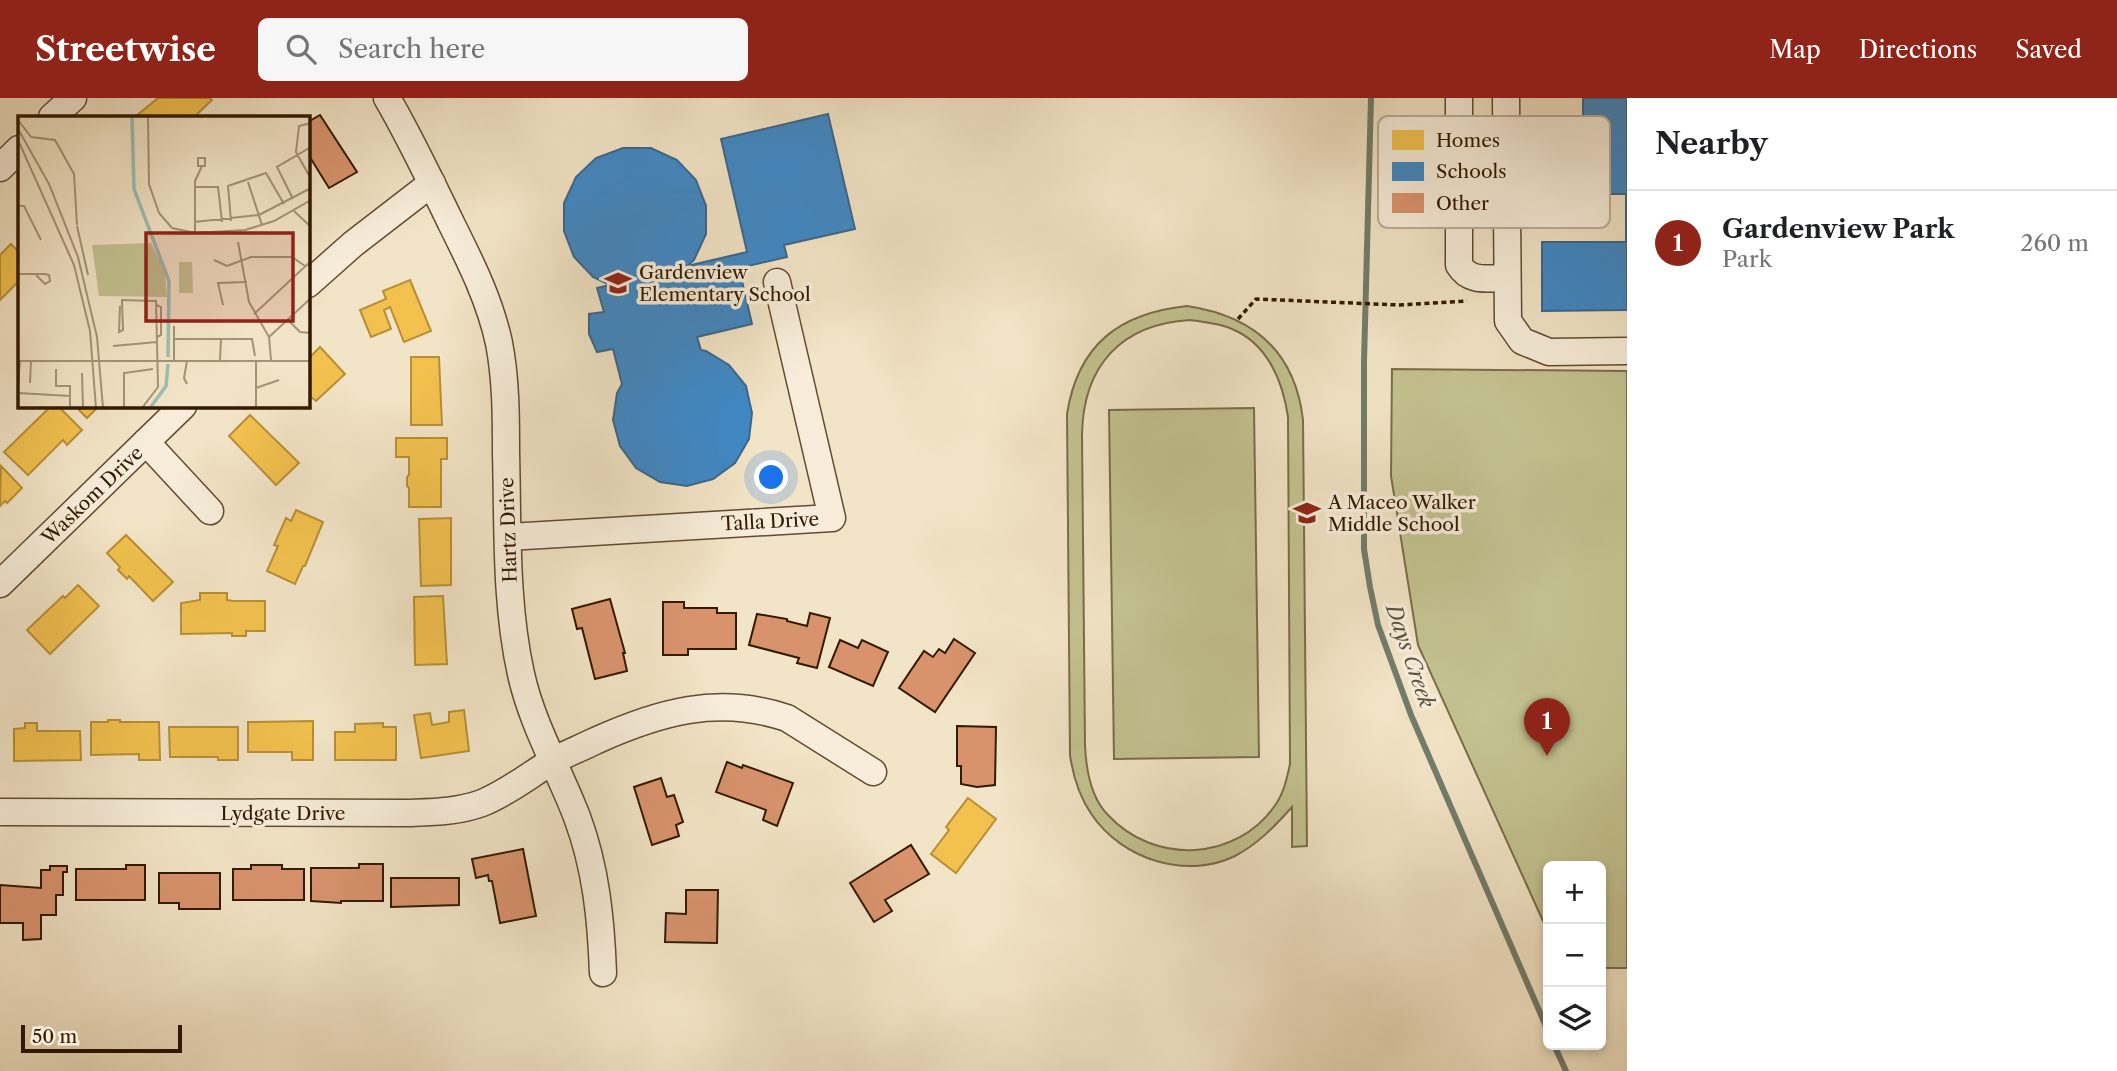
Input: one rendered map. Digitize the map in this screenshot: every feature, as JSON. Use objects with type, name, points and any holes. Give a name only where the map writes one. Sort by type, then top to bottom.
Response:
[{"type":"street","name":"Hartz Drive","points":[[387,98],[480,282],[499,344],[506,402],[511,615],[520,668],[533,714],[576,816],[594,873],[603,973]]},
{"type":"street","points":[[1459,98],[1459,116]]},
{"type":"street","points":[[1506,98],[1506,116]]},
{"type":"street","points":[[0,168],[18,150]]},
{"type":"street","points":[[310,282],[353,244],[432,183]]},
{"type":"street","points":[[1459,228],[1459,265],[1465,274],[1474,278],[1507,278]]},
{"type":"street","points":[[1507,228],[1508,321],[1522,341],[1549,352],[1627,351]]},
{"type":"street","name":"Talla Drive","points":[[508,537],[832,518],[777,282]]},
{"type":"street","name":"Waskom Drive","points":[[0,584],[181,408]]},
{"type":"street","points":[[146,442],[210,511]]},
{"type":"street","name":"Lydgate Drive","points":[[0,813],[437,812],[480,804],[502,794],[553,761],[629,726],[678,711],[727,706],[787,718],[873,772]]},
{"type":"path","points":[[1238,319],[1256,299],[1399,304],[1467,300]]},
{"type":"shaded area","points":[[1187,306],[1232,318],[1251,328],[1267,341],[1291,374],[1303,420],[1307,846],[1292,847],[1292,807],[1266,834],[1235,856],[1196,866],[1156,861],[1138,854],[1105,830],[1084,801],[1075,779],[1070,755],[1067,414],[1081,369],[1092,351],[1106,336],[1122,325],[1163,310]],"holes":[[[1190,320],[1227,327],[1255,344],[1278,378],[1288,417],[1290,764],[1279,799],[1259,823],[1240,837],[1218,846],[1195,850],[1171,849],[1148,843],[1127,831],[1102,808],[1090,782],[1085,745],[1082,435],[1084,410],[1090,388],[1098,369],[1111,353],[1144,330],[1166,323]]]},
{"type":"shaded area","points":[[1392,369],[1627,371],[1627,968],[1606,968],[1606,861],[1543,861],[1543,921],[1418,645],[1391,476]]},
{"type":"shaded area","points":[[1254,408],[1259,757],[1114,759],[1109,410]]},
{"type":"building: Homes","points":[[158,98],[212,100],[195,116],[136,116]]},
{"type":"building: Homes","points":[[11,244],[18,251],[18,282],[0,300],[0,255]]},
{"type":"building: Homes","points":[[410,280],[431,331],[404,342],[390,307],[384,310],[391,329],[371,337],[360,310],[386,299],[383,291]]},
{"type":"building: Homes","points":[[320,347],[345,374],[316,401],[310,396],[310,357]]},
{"type":"building: Homes","points":[[411,357],[439,357],[442,425],[411,425]]},
{"type":"building: Homes","points":[[49,408],[60,408],[82,430],[67,445],[63,440],[28,475],[4,452]]},
{"type":"building: Homes","points":[[77,408],[97,408],[87,418]]},
{"type":"building: Homes","points":[[250,415],[299,463],[276,485],[229,436]]},
{"type":"building: Homes","points":[[396,438],[447,438],[447,459],[441,459],[441,507],[409,507],[409,457],[396,457]]},
{"type":"building: Homes","points":[[1,466],[22,488],[7,503],[5,501],[0,506]]},
{"type":"building: Homes","points":[[296,510],[323,522],[295,584],[267,571],[278,546],[274,545],[286,518],[291,521]]},
{"type":"building: Homes","points":[[451,518],[451,585],[421,586],[419,519]]},
{"type":"building: Homes","points":[[126,535],[173,582],[153,601],[129,576],[127,579],[118,570],[120,567],[107,553]]},
{"type":"building: Homes","points":[[78,585],[99,606],[50,654],[27,630]]},
{"type":"building: Homes","points":[[200,593],[227,593],[227,600],[233,601],[265,601],[265,631],[246,631],[246,636],[232,636],[232,633],[181,634],[181,603],[200,600]]},
{"type":"building: Homes","points":[[443,596],[447,664],[415,665],[414,597]]},
{"type":"building: Homes","points":[[464,710],[469,751],[421,758],[414,715],[430,713],[432,725],[449,722],[449,712]]},
{"type":"building: Homes","points":[[313,721],[313,760],[292,760],[292,752],[248,752],[248,722]]},
{"type":"building: Homes","points":[[91,722],[159,722],[160,760],[139,760],[139,754],[91,755]]},
{"type":"building: Homes","points":[[25,723],[37,723],[37,731],[80,731],[81,760],[14,761],[14,729],[25,728]]},
{"type":"building: Homes","points":[[383,723],[383,727],[396,727],[396,760],[335,760],[335,732],[355,732],[355,724]]},
{"type":"building: Homes","points":[[169,727],[238,727],[238,760],[218,760],[218,757],[170,757]]},
{"type":"building: Homes","points":[[968,798],[996,819],[956,873],[931,854],[949,830],[946,827]]},
{"type":"building: Schools","points":[[1583,98],[1627,98],[1627,310],[1542,311],[1542,242],[1626,242],[1626,194],[1610,194],[1610,116],[1583,116]]},
{"type":"building: Schools","points":[[828,114],[855,229],[784,245],[787,257],[739,268],[752,324],[697,337],[701,350],[729,365],[746,386],[752,413],[749,439],[735,463],[713,479],[687,486],[660,482],[636,468],[620,446],[613,420],[617,393],[622,384],[613,349],[597,352],[589,334],[589,314],[604,312],[597,288],[610,285],[593,277],[574,257],[564,231],[564,203],[576,177],[596,158],[623,148],[651,148],[677,160],[696,180],[706,206],[706,234],[694,260],[687,266],[747,252],[721,139]]},
{"type":"building: Other","points":[[320,115],[357,172],[329,188],[310,157],[310,121]]},
{"type":"building: Other","points":[[610,599],[625,653],[627,671],[595,679],[582,628],[577,629],[572,609]]},
{"type":"building: Other","points":[[663,602],[684,602],[684,608],[717,608],[717,613],[736,613],[736,649],[688,649],[688,655],[663,655]]},
{"type":"building: Other","points":[[810,613],[830,618],[817,668],[797,663],[799,658],[749,645],[757,614],[787,619],[807,626]]},
{"type":"building: Other","points":[[954,639],[975,653],[935,712],[899,688],[924,651],[933,657],[939,649],[945,653]]},
{"type":"building: Other","points":[[840,640],[858,648],[862,640],[888,652],[873,686],[829,667]]},
{"type":"building: Other","points":[[957,726],[996,727],[995,785],[977,787],[961,784],[961,766],[957,766]]},
{"type":"building: Other","points":[[727,762],[793,783],[777,826],[763,820],[766,810],[716,792]]},
{"type":"building: Other","points":[[661,778],[667,797],[674,795],[683,822],[676,825],[679,836],[652,845],[634,787]]},
{"type":"building: Other","points":[[911,845],[929,874],[885,900],[892,911],[874,922],[850,883]]},
{"type":"building: Other","points":[[523,849],[536,916],[500,923],[492,881],[489,881],[488,875],[476,878],[472,859]]},
{"type":"building: Other","points":[[359,864],[383,864],[383,901],[311,901],[311,868],[359,868]]},
{"type":"building: Other","points":[[126,865],[145,865],[145,900],[76,900],[76,869],[126,869]]},
{"type":"building: Other","points":[[251,865],[282,865],[282,869],[304,869],[304,900],[233,900],[233,869],[251,869]]},
{"type":"building: Other","points":[[50,866],[67,866],[67,872],[63,872],[63,895],[56,895],[56,915],[41,915],[41,939],[23,940],[23,923],[0,923],[0,885],[41,888],[41,870],[50,870]]},
{"type":"building: Other","points":[[159,873],[220,873],[220,909],[179,909],[179,903],[159,903]]},
{"type":"building: Other","points":[[391,878],[459,878],[459,905],[391,907]]},
{"type":"building: Other","points":[[686,890],[718,890],[717,943],[665,942],[666,913],[686,914]]},
{"type":"waterway","name":"Days Creek","points":[[1371,98],[1364,362],[1364,549],[1370,587],[1378,625],[1411,715],[1543,1019]]},
{"type":"waterway","name":"Days Creek","points":[[1556,1050],[1566,1071]]},
{"type":"place","name":"Gardenview Elementary School","points":[[618,283]]},
{"type":"place","name":"A Maceo Walker Middle School","points":[[1307,513]]},
{"type":"place","name":"Gardenview Park","points":[[1547,756]]}]
